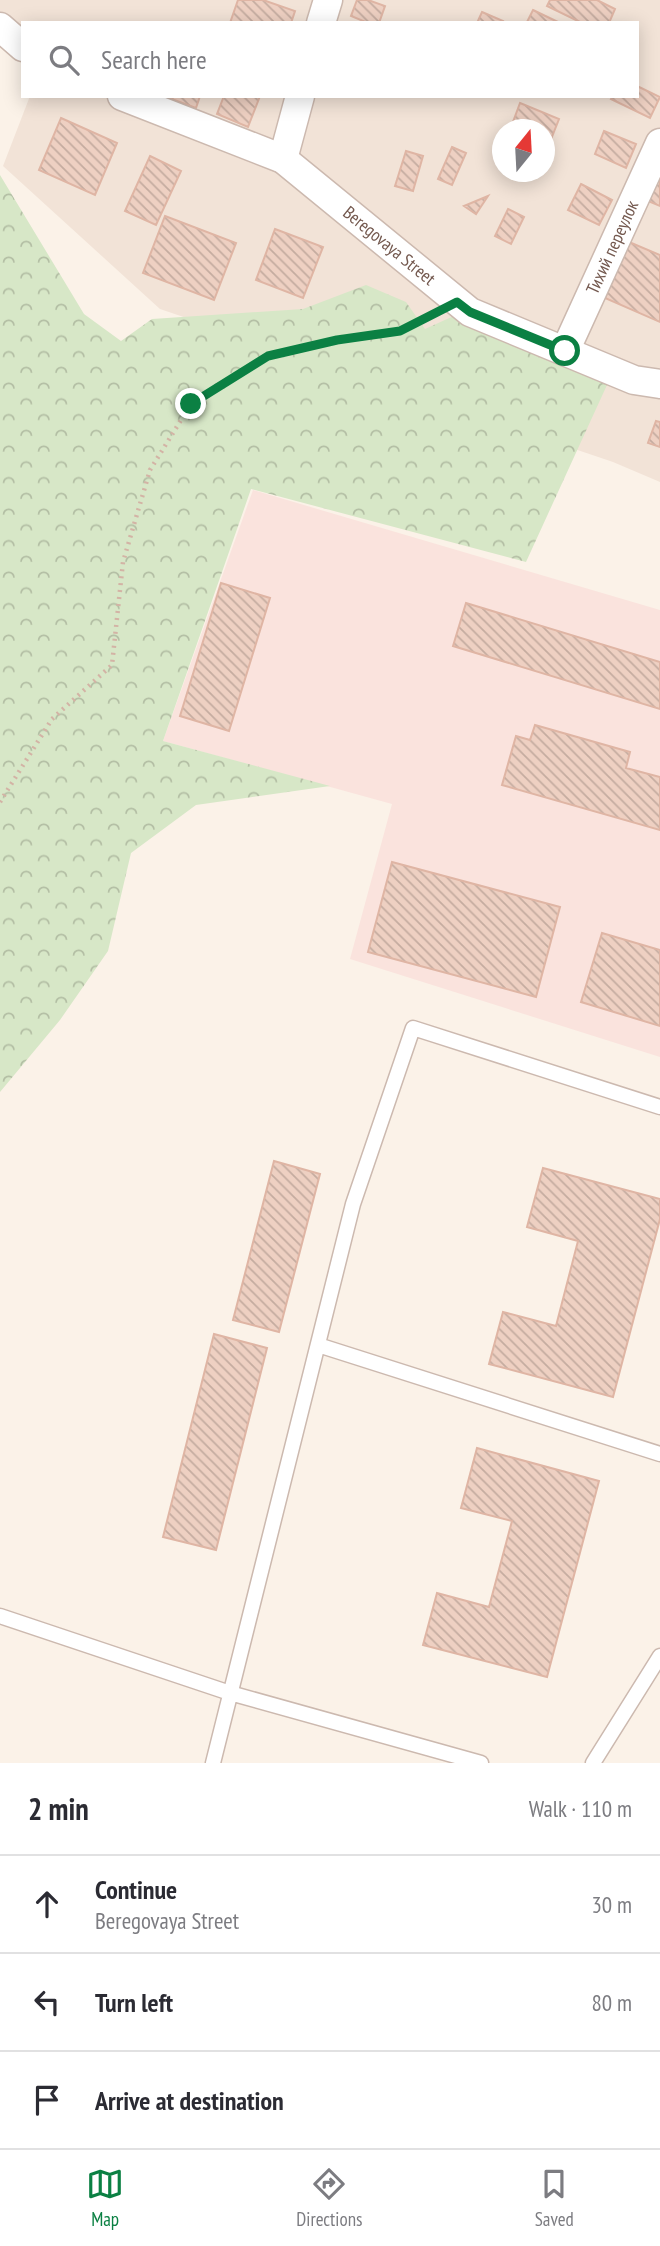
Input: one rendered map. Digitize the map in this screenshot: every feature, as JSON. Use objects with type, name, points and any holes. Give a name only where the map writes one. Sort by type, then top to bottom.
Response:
[{"type":"street","points":[[322,21],[328,0]]},
{"type":"street","points":[[0,27],[21,45]]},
{"type":"street","name":"Beregovaya Street","points":[[127,98],[282,159],[470,312],[634,380],[660,384]]},
{"type":"street","points":[[282,159],[299,98]]},
{"type":"street","name":"Тихий переулок","points":[[565,351],[660,143]]},
{"type":"lane","points":[[213,1763],[353,1204],[413,1028],[660,1107]]},
{"type":"lane","points":[[317,1345],[660,1454]]},
{"type":"lane","points":[[0,1616],[230,1693],[481,1763]]},
{"type":"lane","points":[[593,1763],[660,1656]]},
{"type":"path","points":[[0,802],[52,719],[111,666],[123,562],[146,483],[150,470],[191,404],[268,356],[337,340],[400,331],[457,302]]},
{"type":"shaded area","points":[[0,0],[660,0],[660,482],[613,462],[160,309],[3,166],[29,98],[639,98],[639,21],[21,21],[21,45],[0,27]]},
{"type":"shaded area","points":[[253,490],[660,610],[660,1057],[350,959],[392,804],[163,741]]},
{"type":"green space","points":[[0,175],[84,314],[121,341],[152,319],[303,309],[366,285],[406,302],[425,329],[458,314],[513,345],[607,385],[526,562],[251,489],[163,741],[330,786],[196,805],[131,853],[108,951],[60,1020],[0,1092]]},
{"type":"building","points":[[238,0],[263,0],[295,11],[292,21],[231,21]]},
{"type":"building","points":[[357,0],[368,0],[385,6],[380,21],[363,21],[351,16]]},
{"type":"building","points":[[550,0],[597,0],[615,9],[610,21],[578,21],[547,6]]},
{"type":"building","points":[[533,10],[556,21],[528,21]]},
{"type":"building","points":[[482,12],[503,21],[478,21]]},
{"type":"building","points":[[639,87],[660,97],[650,118],[611,99],[639,98]]},
{"type":"building","points":[[169,98],[199,98],[196,108]]},
{"type":"building","points":[[223,98],[259,98],[248,127],[217,114]]},
{"type":"building","points":[[520,103],[559,119],[555,129],[555,119],[514,119]]},
{"type":"building","points":[[61,118],[117,143],[95,195],[39,170]]},
{"type":"building","points":[[604,131],[636,144],[626,168],[595,154]]},
{"type":"building","points":[[452,147],[466,153],[452,185],[438,179]]},
{"type":"building","points":[[406,151],[423,156],[413,191],[395,186]]},
{"type":"building","points":[[150,156],[181,171],[156,225],[125,211]]},
{"type":"building","points":[[660,176],[660,206],[648,201]]},
{"type":"building","points":[[581,184],[612,200],[599,225],[568,210]]},
{"type":"building","points":[[488,196],[476,214],[464,206]]},
{"type":"building","points":[[508,209],[524,217],[511,244],[495,236]]},
{"type":"building","points":[[165,216],[236,243],[214,300],[143,273]]},
{"type":"building","points":[[275,229],[323,247],[303,298],[256,280]]},
{"type":"building","points":[[629,242],[660,255],[660,322],[605,298]]},
{"type":"building","points":[[656,421],[660,422],[660,447],[648,443]]},
{"type":"building","points":[[221,583],[270,598],[229,731],[180,716]]},
{"type":"building","points":[[466,603],[660,662],[660,709],[453,646]]},
{"type":"building","points":[[535,725],[630,752],[626,768],[660,777],[660,830],[502,785],[516,736],[530,740]]},
{"type":"building","points":[[392,862],[560,907],[536,997],[368,952]]},
{"type":"building","points":[[602,933],[660,950],[660,1026],[581,1002]]},
{"type":"building","points":[[274,1161],[320,1174],[279,1332],[233,1320]]},
{"type":"building","points":[[543,1168],[660,1199],[660,1219],[613,1397],[489,1364],[503,1312],[556,1326],[578,1241],[527,1227]]},
{"type":"building","points":[[214,1334],[267,1348],[216,1550],[163,1537]]},
{"type":"building","points":[[477,1448],[599,1481],[547,1677],[423,1645],[437,1593],[489,1607],[512,1521],[461,1508]]},
{"type":"route","points":[[191,404],[268,356],[337,340],[400,331],[457,302],[470,312],[565,351]]}]
